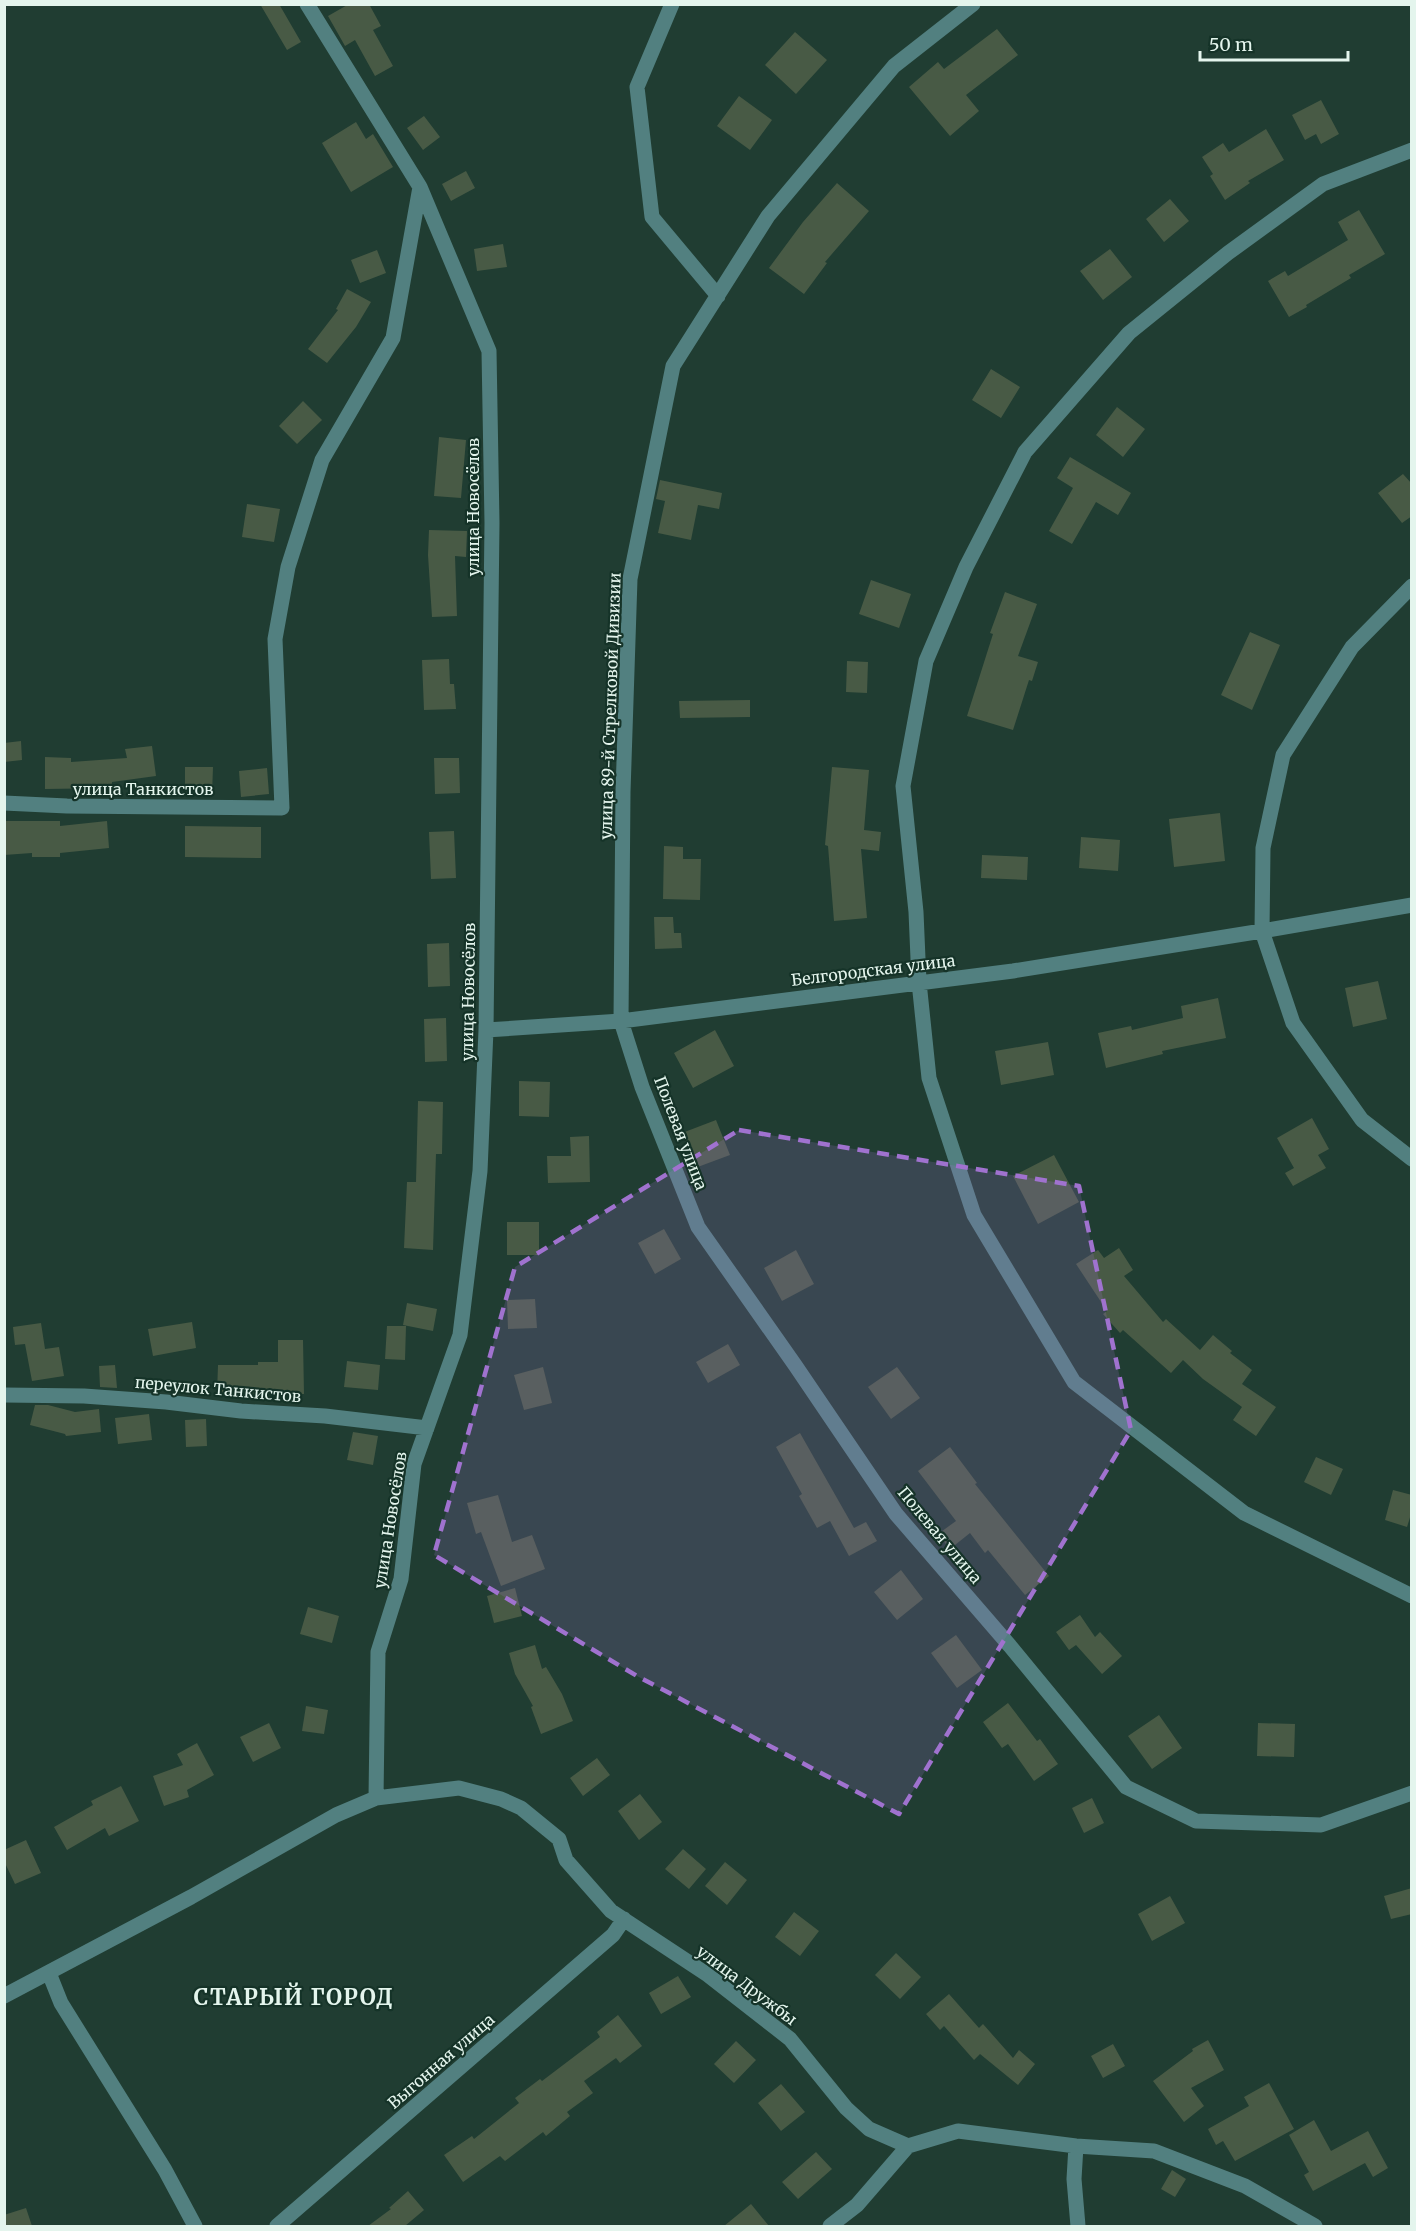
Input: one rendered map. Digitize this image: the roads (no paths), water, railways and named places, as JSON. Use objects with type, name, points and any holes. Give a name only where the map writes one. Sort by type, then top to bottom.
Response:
[{"type":"street","name":"улица Новосёлов","points":[[307,4],[420,187],[489,351],[492,523],[486,1030],[480,1171],[460,1335],[414,1464],[401,1580],[378,1652],[376,1798]]},
{"type":"street","points":[[672,4],[637,87],[652,217],[718,296]]},
{"type":"street","name":"улица 89-й Стрелковой Дивизии","points":[[621,1022],[623,792],[630,579],[673,366],[768,216],[894,66],[973,4]]},
{"type":"street","points":[[1412,150],[1323,184],[1228,253],[1129,333],[1025,452],[966,567],[926,661],[903,786],[929,1078],[974,1215],[1074,1382],[1244,1513],[1412,1596]]},
{"type":"street","name":"улица Танкистов","points":[[4,803],[67,806],[282,808],[275,639],[288,567],[322,460],[393,338],[420,187]]},
{"type":"street","points":[[1412,586],[1352,647],[1283,755],[1263,848],[1262,931],[1293,1023],[1362,1120],[1412,1159]]},
{"type":"street","name":"Белгородская улица","points":[[486,1030],[621,1022],[1013,971],[1412,905]]},
{"type":"street","name":"Полевая улица","points":[[621,1022],[642,1087],[698,1227],[896,1514],[1010,1646],[1126,1787],[1196,1821],[1321,1825],[1412,1793]]},
{"type":"street","name":"переулок Танкистов","points":[[4,1395],[84,1396],[166,1402],[241,1411],[326,1416],[427,1428]]},
{"type":"street","name":"улица Дружбы","points":[[376,1798],[459,1788],[501,1799],[521,1808],[559,1839],[566,1860],[598,1899],[611,1911],[708,1974],[790,2039],[846,2108],[869,2129],[908,2146]]},
{"type":"street","points":[[4,1996],[191,1897],[336,1815],[376,1798]]},
{"type":"street","name":"Выгонная улица","points":[[277,2226],[613,1935],[624,1919]]},
{"type":"street","points":[[49,1973],[61,2003],[165,2170],[195,2226]]},
{"type":"street","points":[[830,2226],[857,2205],[908,2146],[958,2131],[1076,2146],[1154,2151],[1245,2186],[1315,2226]]},
{"type":"street","points":[[1076,2146],[1074,2179],[1078,2226]]},
{"type":"district","name":"СТАРЫЙ ГОРОД","points":[[294,1997]]}]
